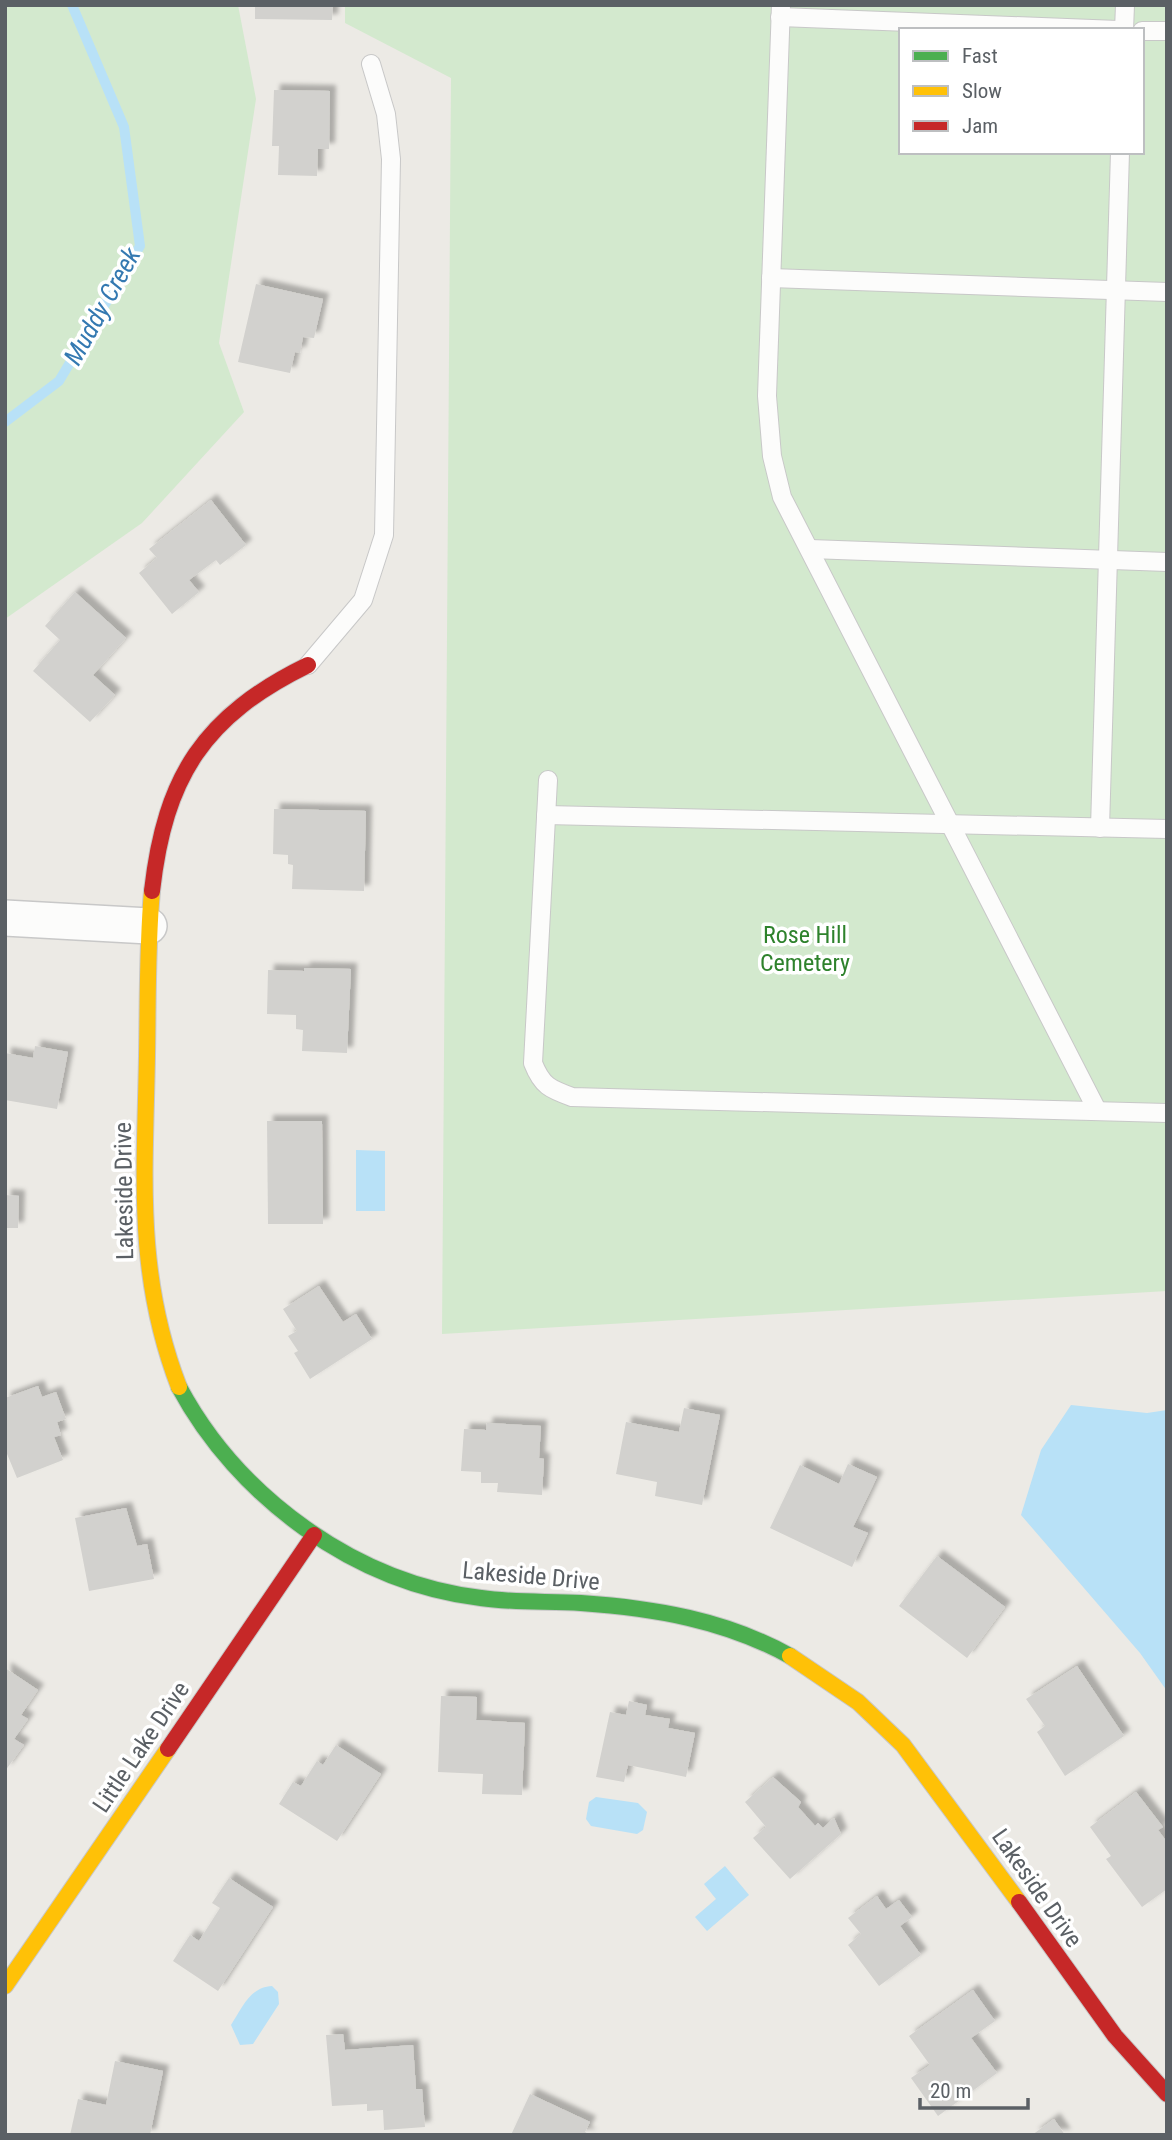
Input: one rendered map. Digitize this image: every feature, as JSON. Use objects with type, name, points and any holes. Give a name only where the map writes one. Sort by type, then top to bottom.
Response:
[{"type":"street","name":"Lakeside Drive","points":[[308,665],[258,688],[215,726],[185,772],[164,824],[153,878],[149,926],[144,1204],[147,1259],[156,1314],[181,1391],[205,1429],[248,1479],[314,1535],[397,1577],[463,1596],[518,1602],[599,1605],[705,1621],[754,1639],[824,1676],[867,1708],[905,1745],[1109,2031],[1144,2074],[1167,2094]]},
{"type":"street","points":[[5,918],[149,926]]},
{"type":"street","name":"Little Lake Drive","points":[[5,1986],[314,1535]]},
{"type":"lane","points":[[1124,28],[1125,5]]},
{"type":"lane","points":[[1083,28],[781,11],[767,397],[772,456],[782,497],[1097,1110]]},
{"type":"lane","points":[[1144,31],[1167,32]]},
{"type":"lane","points":[[308,665],[363,600],[384,535],[391,159],[386,114],[371,64]]},
{"type":"lane","points":[[1100,828],[1120,154]]},
{"type":"lane","points":[[771,278],[1167,292]]},
{"type":"lane","points":[[810,550],[1167,562]]},
{"type":"lane","points":[[548,780],[533,1063],[540,1080],[554,1091],[572,1097],[1167,1113]]},
{"type":"lane","points":[[546,815],[1167,830]]},
{"type":"green space","points":[[5,5],[238,5],[256,99],[219,343],[244,412],[142,523],[5,619]]},
{"type":"green space","name":"Rose Hill Cemetery","points":[[345,5],[1167,5],[1167,1291],[442,1334],[451,78],[345,23]]},
{"type":"water","points":[[356,1150],[385,1151],[385,1211],[356,1211]]},
{"type":"water","points":[[1071,1405],[1147,1413],[1167,1410],[1167,1691],[1140,1653],[1021,1515],[1041,1450]]},
{"type":"water","points":[[596,1797],[638,1803],[647,1812],[643,1830],[637,1834],[591,1826],[586,1819],[589,1802]]},
{"type":"water","points":[[725,1866],[749,1895],[707,1931],[695,1917],[716,1899],[704,1884]]},
{"type":"water","points":[[272,1986],[278,1992],[279,2004],[253,2044],[240,2045],[231,2025],[252,1994]]},
{"type":"building","points":[[255,5],[333,5],[332,20],[255,19]]},
{"type":"building","points":[[274,90],[330,91],[329,149],[318,149],[317,176],[278,175],[279,146],[272,146]]},
{"type":"building","points":[[256,284],[323,299],[314,338],[303,337],[300,353],[295,352],[290,373],[238,362]]},
{"type":"building","points":[[211,500],[246,545],[220,565],[216,560],[189,580],[199,592],[172,614],[139,573],[157,558],[149,549]]},
{"type":"building","points":[[75,592],[126,638],[93,675],[115,695],[90,722],[33,671],[60,640],[45,626]]},
{"type":"building","points":[[274,809],[366,811],[364,891],[292,889],[293,865],[288,864],[288,855],[273,854]]},
{"type":"building","points":[[304,968],[351,969],[347,1053],[302,1051],[303,1030],[296,1029],[296,1015],[267,1014],[268,970],[304,971]]},
{"type":"building","points":[[35,1046],[68,1052],[57,1109],[5,1100],[5,1053],[33,1058]]},
{"type":"building","points":[[267,1121],[322,1121],[323,1224],[268,1224]]},
{"type":"building","points":[[5,1195],[19,1196],[18,1228],[5,1228]]},
{"type":"building","points":[[319,1286],[343,1322],[356,1314],[372,1339],[310,1379],[294,1353],[298,1351],[288,1336],[297,1331],[283,1309]]},
{"type":"building","points":[[38,1386],[42,1397],[56,1392],[66,1419],[57,1422],[61,1435],[54,1437],[63,1460],[17,1478],[5,1449],[5,1398]]},
{"type":"building","points":[[684,1408],[720,1415],[702,1505],[655,1496],[657,1482],[616,1474],[626,1422],[679,1432]]},
{"type":"building","points":[[487,1423],[541,1426],[539,1458],[544,1459],[542,1495],[497,1492],[498,1483],[481,1483],[481,1472],[461,1471],[464,1429],[486,1430]]},
{"type":"building","points":[[848,1464],[877,1477],[853,1527],[868,1533],[852,1567],[770,1528],[800,1465],[839,1484]]},
{"type":"building","points":[[126,1508],[137,1546],[147,1544],[154,1579],[89,1591],[75,1518]]},
{"type":"building","points":[[937,1556],[1005,1607],[967,1658],[899,1606]]},
{"type":"building","points":[[1077,1666],[1124,1736],[1065,1776],[1037,1732],[1045,1726],[1026,1699]]},
{"type":"building","points":[[5,1668],[38,1690],[21,1715],[28,1719],[14,1739],[24,1745],[5,1771]]},
{"type":"building","points":[[441,1696],[477,1697],[476,1720],[525,1723],[522,1795],[482,1794],[483,1774],[438,1772]]},
{"type":"building","points":[[629,1701],[647,1705],[645,1715],[670,1719],[668,1728],[695,1733],[686,1777],[628,1765],[624,1782],[596,1777],[610,1712],[626,1715]]},
{"type":"building","points":[[336,1745],[381,1774],[337,1841],[279,1804],[293,1782],[301,1786],[317,1761],[323,1765]]},
{"type":"building","points":[[773,1777],[801,1802],[798,1807],[815,1826],[818,1823],[823,1828],[834,1818],[841,1834],[790,1879],[753,1838],[766,1827],[745,1802]]},
{"type":"building","points":[[1136,1792],[1163,1827],[1158,1830],[1167,1842],[1167,1889],[1142,1907],[1106,1859],[1111,1856],[1090,1827]]},
{"type":"building","points":[[229,1878],[273,1907],[218,1991],[173,1961],[190,1935],[199,1941],[220,1908],[212,1903]]},
{"type":"building","points":[[877,1896],[886,1909],[899,1900],[912,1917],[900,1926],[921,1955],[879,1986],[848,1945],[861,1934],[848,1918]]},
{"type":"building","points":[[973,1990],[995,2021],[971,2038],[997,2073],[938,2116],[911,2078],[930,2065],[909,2036]]},
{"type":"building","points":[[343,2034],[345,2050],[413,2045],[416,2089],[422,2089],[425,2127],[384,2130],[383,2110],[367,2111],[367,2104],[332,2106],[326,2035]]},
{"type":"building","points":[[115,2061],[163,2071],[150,2135],[70,2135],[78,2099],[106,2105]]},
{"type":"building","points":[[530,2094],[590,2122],[585,2132],[591,2135],[511,2135]]},
{"type":"building","points":[[1054,2119],[1065,2135],[1032,2135]]},
{"type":"waterway","name":"Muddy Creek","points":[[5,422],[59,381],[140,246],[124,127],[72,5]]},
{"type":"traffic: fast","points":[[179,1387],[204,1427],[233,1464],[267,1498],[305,1528],[346,1554],[389,1574],[434,1589],[481,1598],[581,1603],[662,1612],[740,1633],[790,1656]]},
{"type":"traffic: slow","points":[[152,891],[148,974],[146,1223],[155,1304],[179,1387]]},
{"type":"traffic: slow","points":[[790,1656],[858,1702],[903,1745],[1019,1902]]},
{"type":"traffic: slow","points":[[5,1986],[168,1749]]},
{"type":"traffic: jam","points":[[152,891],[167,814],[180,782],[196,754],[216,729],[242,706],[308,665]]},
{"type":"traffic: jam","points":[[168,1749],[314,1535]]},
{"type":"traffic: jam","points":[[1019,1902],[1115,2036],[1167,2094]]}]
